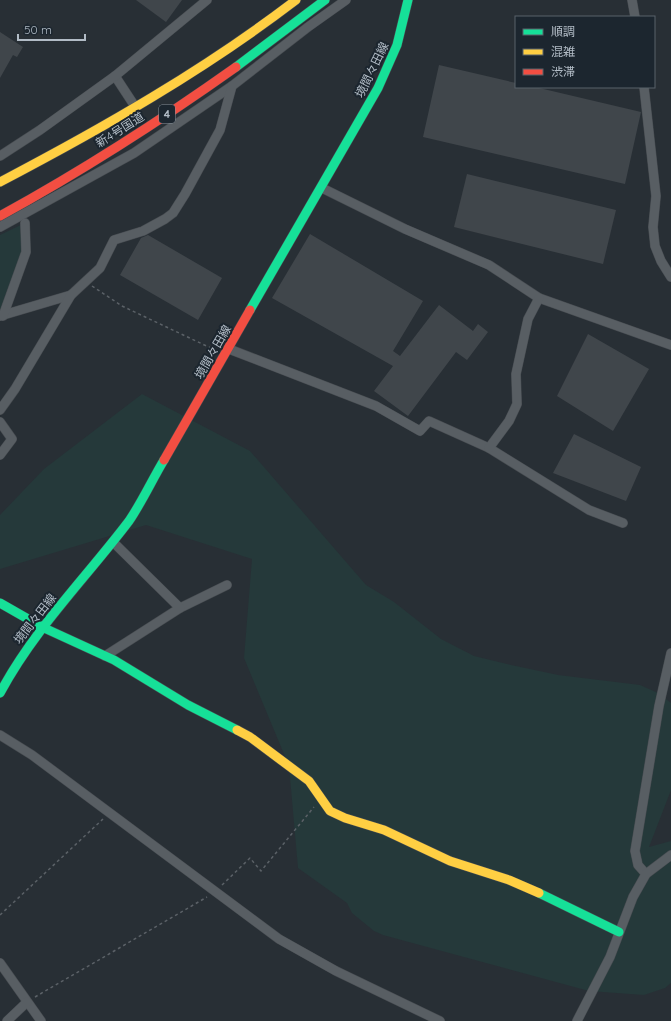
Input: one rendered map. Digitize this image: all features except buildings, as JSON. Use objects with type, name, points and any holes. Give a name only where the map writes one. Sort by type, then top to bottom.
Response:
[{"type":"main road","name":"新4号国道","points":[[0,182],[74,144],[136,108],[194,72],[296,0]]},
{"type":"main road","name":"新4号国道","points":[[0,216],[153,124],[273,40],[325,0]]},
{"type":"main road","name":"境間々田線","points":[[0,693],[9,675],[42,627],[113,542],[130,519],[322,188],[378,88],[393,58],[405,22],[408,0]]},
{"type":"main road","points":[[0,603],[42,627],[105,656],[188,705],[250,737],[309,781],[330,811],[345,818],[384,830],[450,861],[509,880],[564,904],[619,932]]},
{"type":"street","points":[[0,156],[40,130],[115,76],[207,0]]},
{"type":"street","points":[[0,228],[134,153],[232,86],[308,27],[346,0]]},
{"type":"street","points":[[632,0],[635,16]]},
{"type":"street","points":[[115,76],[136,108]]},
{"type":"street","points":[[0,410],[15,389],[71,295],[100,268],[114,240],[143,231],[165,219],[173,212],[185,194],[220,130],[232,86]]},
{"type":"street","points":[[644,88],[656,196],[653,227],[655,246],[661,261],[671,277]]},
{"type":"street","points":[[322,188],[405,229],[489,265],[539,298],[671,345]]},
{"type":"street","points":[[2,316],[26,252],[25,223]]},
{"type":"street","points":[[2,316],[71,295]]},
{"type":"street","points":[[489,448],[510,421],[517,404],[516,374],[528,319],[539,298]]},
{"type":"street","points":[[227,352],[376,406],[420,430],[429,421],[489,448],[589,510],[623,522]]},
{"type":"street","points":[[0,422],[12,439],[0,455]]},
{"type":"street","points":[[113,542],[180,608]]},
{"type":"street","points":[[105,656],[180,608],[227,585]]},
{"type":"street","points":[[646,874],[638,865],[635,851],[659,706],[671,653]]},
{"type":"street","points":[[0,735],[32,755],[279,939],[336,971],[440,1021]]},
{"type":"street","points":[[577,1021],[610,957],[633,897],[646,874],[671,855]]},
{"type":"street","points":[[0,963],[41,1021]]},
{"type":"street","points":[[7,1021],[27,1002]]},
{"type":"path","points":[[86,282],[122,306],[227,352]]},
{"type":"path","points":[[27,1002],[215,892],[250,858],[261,871],[310,813],[320,798]]},
{"type":"path","points":[[0,915],[110,813]]},
{"type":"green space","points":[[25,223],[26,252],[0,316],[0,235]]},
{"type":"green space","points":[[142,394],[250,451],[366,585],[394,602],[441,639],[474,656],[511,665],[558,675],[640,685],[658,693],[671,703],[671,790],[649,847],[671,841],[671,983],[665,988],[644,995],[589,991],[383,935],[374,931],[352,913],[347,903],[298,868],[289,766],[244,658],[252,559],[146,525],[0,569],[0,515],[44,469]]},
{"type":"traffic: fast","points":[[236,67],[325,0]]},
{"type":"traffic: fast","points":[[250,310],[378,88],[397,45],[408,0]]},
{"type":"traffic: fast","points":[[0,693],[14,669],[45,625],[129,521],[164,460]]},
{"type":"traffic: fast","points":[[0,603],[42,627],[114,660],[188,705],[237,730]]},
{"type":"traffic: fast","points":[[539,893],[619,932]]},
{"type":"traffic: slow","points":[[0,182],[77,141],[189,75],[261,26],[296,0]]},
{"type":"traffic: slow","points":[[237,730],[250,737],[309,781],[330,811],[345,818],[384,830],[450,861],[509,880],[539,893]]},
{"type":"traffic: jam","points":[[0,216],[120,145],[179,107],[236,67]]},
{"type":"traffic: jam","points":[[164,460],[250,310]]}]
